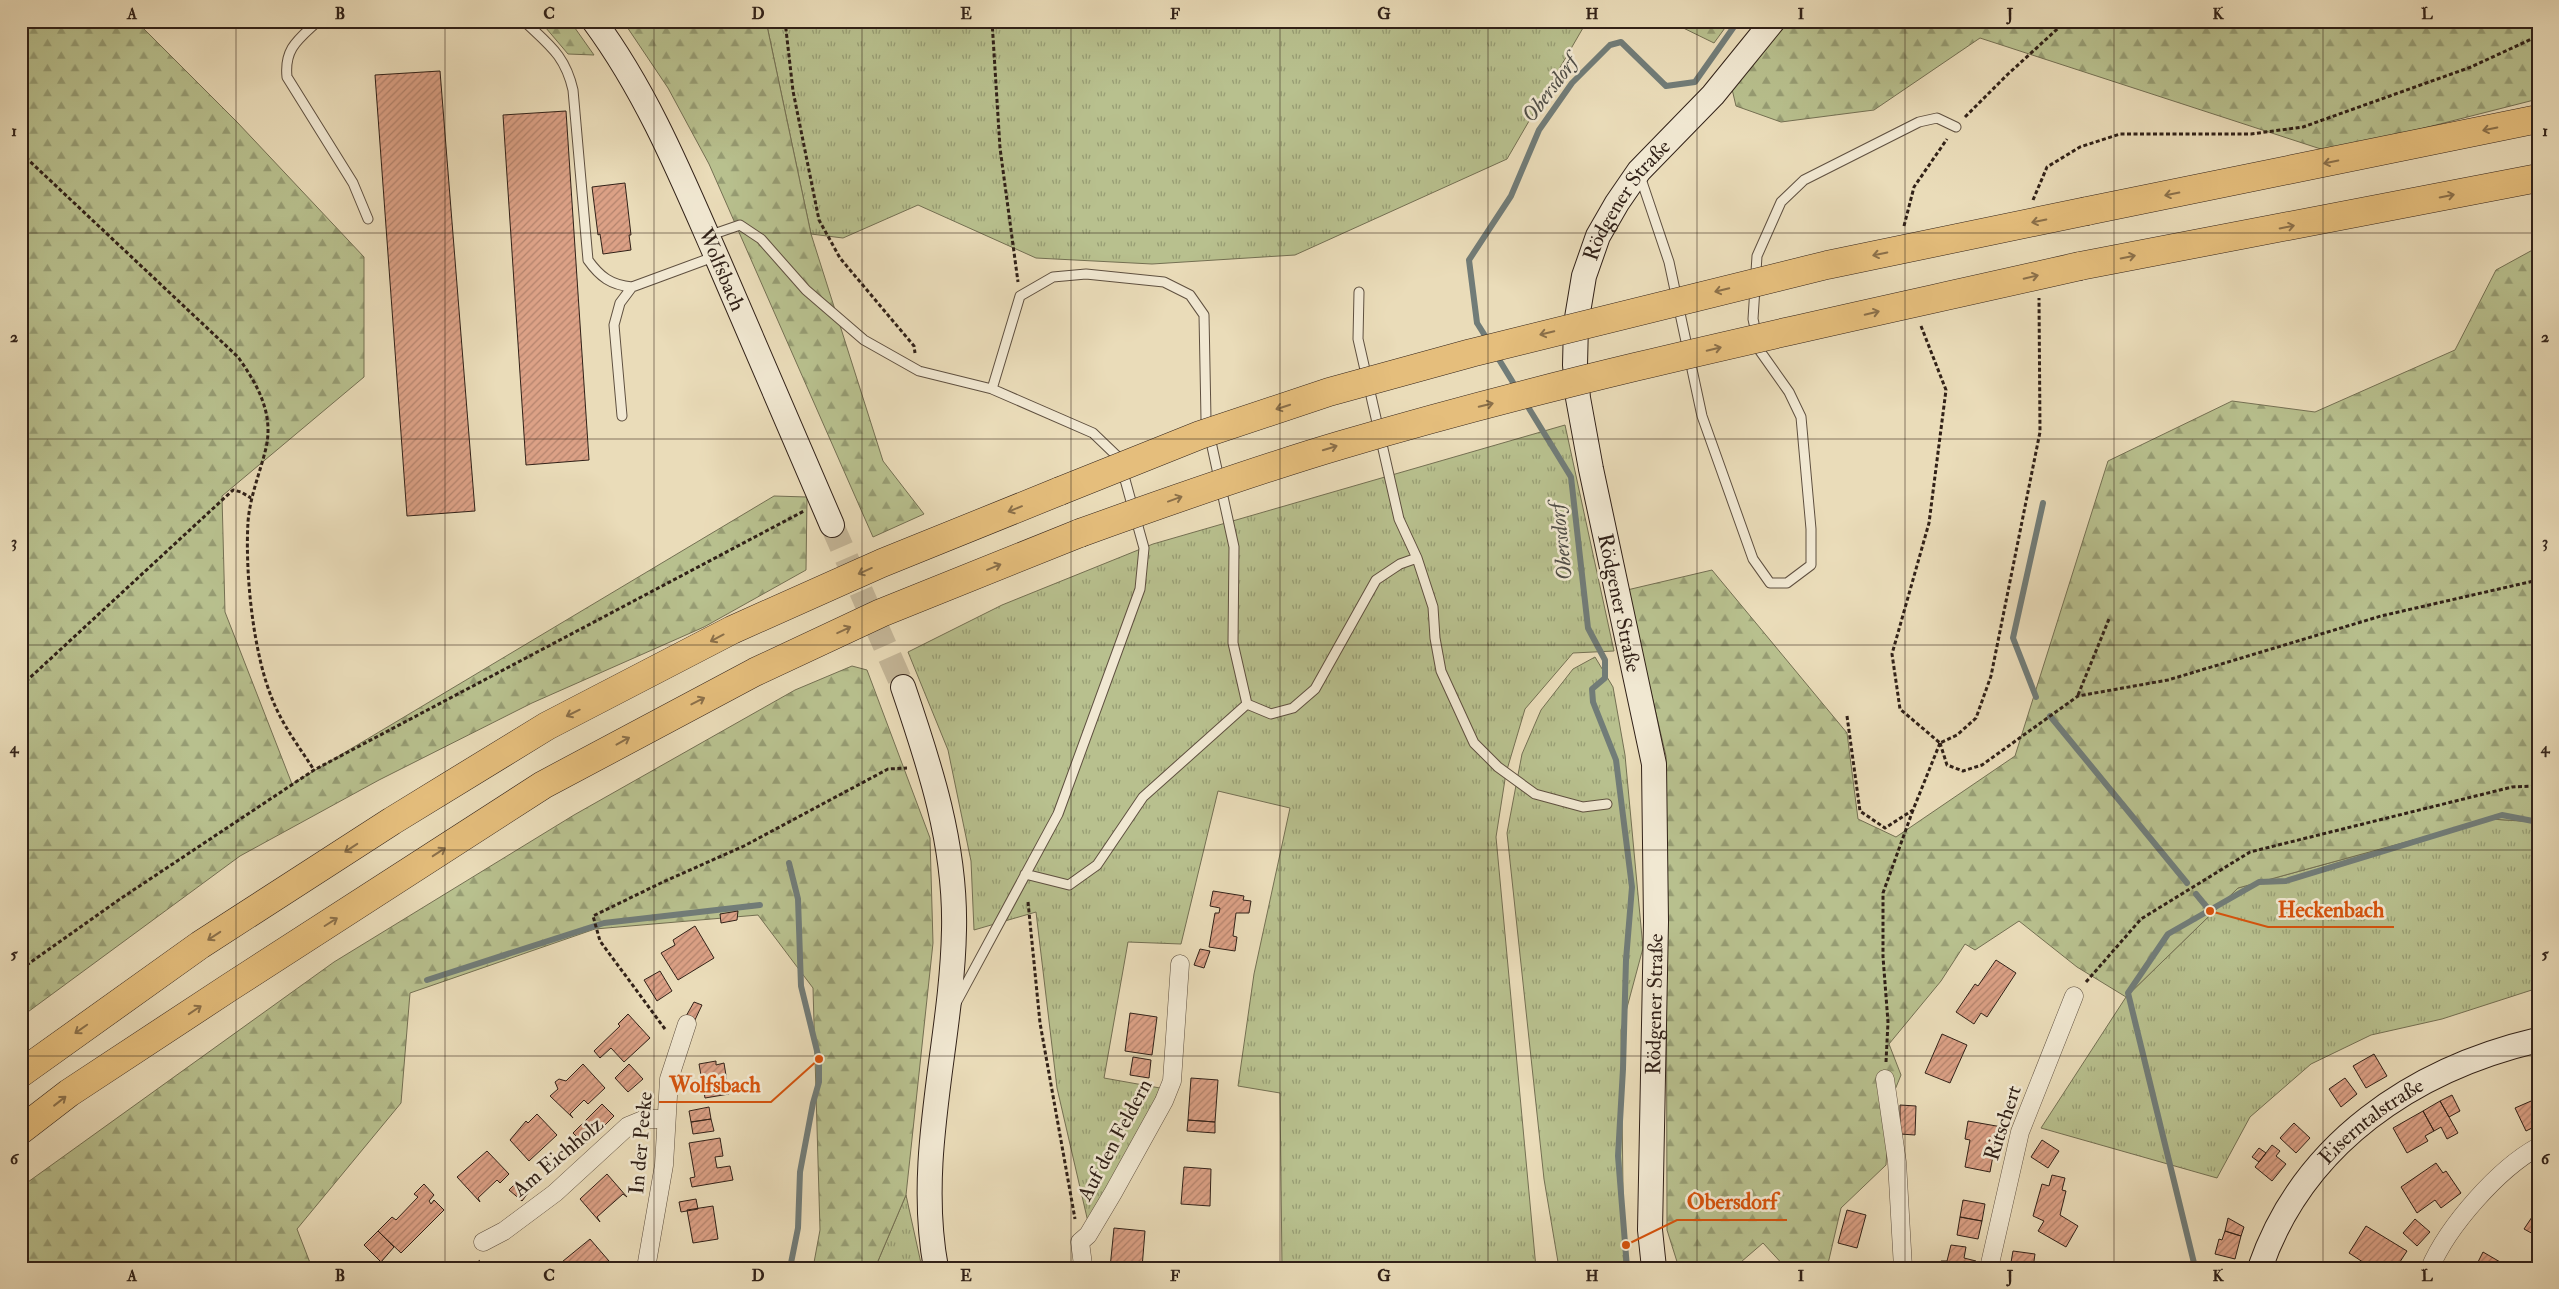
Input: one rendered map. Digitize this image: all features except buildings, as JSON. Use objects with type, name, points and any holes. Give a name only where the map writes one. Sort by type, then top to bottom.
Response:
[{"type":"highway","points":[[21,1073],[200,945],[392,821],[547,726],[732,630],[882,563],[1200,435],[1329,392],[1471,353],[1827,265],[2538,119]]},
{"type":"highway","points":[[21,1130],[69,1094],[222,992],[543,784],[746,676],[881,612],[1080,533],[1229,480],[1342,445],[1483,406],[1650,364],[2080,266],[2538,178]]},
{"type":"main road","name":"Wolfsbach","points":[[594,21],[613,47],[635,85],[673,158],[832,525]]},
{"type":"main road","name":"Rödgener Straße","points":[[1656,1262],[1650,1230],[1656,922],[1654,764],[1591,469],[1575,365],[1576,324],[1584,276],[1598,236],[1639,171],[1713,95],[1773,21]]},
{"type":"main road","points":[[903,687],[930,767],[951,858],[954,929],[948,1018],[937,1096],[929,1204],[931,1240],[936,1268]]},
{"type":"main road","name":"Eiserntalstraße","points":[[2260,1268],[2286,1212],[2306,1180],[2338,1144],[2394,1098],[2444,1071],[2493,1051],[2538,1040]]},
{"type":"street","name":"Auf den Feldern","points":[[1080,1242],[1088,1235],[1113,1193],[1164,1101],[1172,1081],[1180,964]]},
{"type":"street","name":"Ritschert","points":[[1989,1268],[2020,1132],[2074,996]]},
{"type":"street","name":"In der Peeke","points":[[646,1268],[664,1165],[669,1079],[678,1046],[687,1024]]},
{"type":"street","points":[[1885,1079],[1897,1162],[1903,1268]]},
{"type":"street","name":"Am Eichholz","points":[[483,1242],[504,1231],[555,1193],[628,1126],[645,1119],[666,1120]]},
{"type":"street","points":[[2430,1268],[2439,1246],[2472,1204],[2519,1157],[2538,1147]]},
{"type":"street","points":[[1080,1242],[1083,1267]]},
{"type":"lane","points":[[318,21],[292,47],[287,57],[287,77],[353,183],[368,219]]},
{"type":"lane","points":[[524,21],[562,58],[569,73],[573,90],[588,260],[607,280],[618,286],[632,287]]},
{"type":"lane","points":[[1639,171],[1669,262],[1697,401],[1753,559],[1770,583],[1787,583],[1811,565],[1811,529],[1801,417],[1789,392],[1760,351],[1753,319],[1758,256],[1780,202],[1804,180],[1919,122],[1937,118],[1956,127]]},
{"type":"lane","points":[[622,416],[614,325],[620,303],[632,287],[712,246],[740,225],[761,239],[806,290],[864,340],[919,371],[992,389],[1093,433],[1120,458],[1144,548],[1140,589],[1058,814],[948,1018]]},
{"type":"lane","points":[[992,389],[1020,296],[1053,277],[1086,274],[1164,282],[1190,295],[1204,315],[1206,419],[1234,547],[1233,643],[1247,704]]},
{"type":"lane","points":[[1359,292],[1358,339],[1399,519],[1417,558],[1433,607],[1435,638],[1441,671],[1474,742],[1498,767],[1535,794],[1583,807],[1607,804]]},
{"type":"lane","points":[[1247,704],[1271,714],[1293,708],[1315,689],[1376,580],[1400,564],[1417,558]]},
{"type":"lane","points":[[1025,874],[1069,885],[1097,865],[1143,798],[1247,704]]},
{"type":"path","points":[[785,21],[793,91],[819,220],[840,258],[914,346],[919,371]]},
{"type":"path","points":[[992,21],[1000,148],[1020,296]]},
{"type":"path","points":[[1902,232],[1914,187],[1956,127],[2007,75],[2066,21]]},
{"type":"path","points":[[2033,206],[2033,196],[2047,167],[2080,147],[2120,134],[2251,134],[2302,127],[2471,67],[2538,36]]},
{"type":"path","points":[[21,153],[238,357],[255,382],[264,401],[268,423],[266,446],[251,498],[248,522],[249,570],[254,634],[261,669],[274,702],[314,770]]},
{"type":"path","points":[[1885,1079],[1888,1022],[1883,957],[1883,894],[1913,810],[1940,743],[1958,735],[1976,718],[1991,676],[2040,432],[2038,292]]},
{"type":"path","points":[[1919,320],[1946,390],[1929,523],[1892,654],[1900,710],[1940,743],[1948,765],[1963,771],[1982,765],[2078,696],[2168,680],[2381,616],[2538,580]]},
{"type":"path","points":[[21,686],[233,490],[251,498]]},
{"type":"path","points":[[21,969],[120,899],[314,770],[822,501]]},
{"type":"path","points":[[2078,696],[2109,619]]},
{"type":"path","points":[[1846,716],[1860,812],[1885,828],[1913,810]]},
{"type":"path","points":[[678,1046],[600,941],[593,916],[744,846],[888,769],[930,767]]},
{"type":"path","points":[[2074,996],[2141,918],[2250,852],[2512,787],[2538,786]]},
{"type":"path","points":[[1025,874],[1040,1023],[1080,1242]]},
{"type":"green space","points":[[21,21],[136,21],[237,122],[364,257],[364,377],[222,496],[225,612],[292,784],[774,496],[807,497],[806,570],[704,627],[532,703],[379,780],[240,856],[21,1017]]},
{"type":"green space","points":[[540,21],[570,21],[594,55],[568,54]]},
{"type":"green space","points":[[623,21],[766,21],[811,234],[883,461],[924,514],[873,537],[709,164],[668,88]]},
{"type":"green space","points":[[766,21],[1587,21],[1507,159],[1295,255],[1152,264],[1036,258],[918,205],[843,238],[811,234]]},
{"type":"green space","points":[[1669,21],[1730,21],[1714,43]]},
{"type":"green space","points":[[1786,21],[2538,21],[2538,99],[2330,152],[1980,38],[1874,110],[1781,122],[1736,106],[1732,89]]},
{"type":"green space","points":[[2538,247],[2538,822],[2490,819],[2238,888],[2126,997],[2077,967],[2019,921],[1975,950],[1965,944],[1941,981],[1889,1044],[1901,1075],[1890,1102],[1886,1165],[1841,1208],[1827,1268],[1786,1268],[1763,1243],[1734,1268],[1679,1268],[1667,1230],[1666,756],[1627,590],[1712,570],[1847,733],[1858,819],[1896,837],[2015,756],[2108,461],[2232,401],[2315,412],[2455,350],[2496,270]]},
{"type":"green space","points":[[1565,425],[1614,651],[1573,653],[1525,709],[1506,773],[1496,837],[1536,1268],[1282,1268],[1280,1093],[1238,1086],[1254,974],[1290,808],[1218,791],[1181,944],[1128,942],[1104,1078],[1160,1088],[1143,1127],[1088,1222],[1057,1088],[1036,912],[974,930],[971,861],[948,750],[908,652],[1002,605],[1153,544]]},
{"type":"green space","points":[[1595,657],[1613,687],[1625,755],[1643,948],[1621,1030],[1624,1268],[1559,1268],[1544,1179],[1507,833],[1522,754],[1541,710],[1573,669]]},
{"type":"green space","points":[[852,666],[867,670],[930,838],[933,943],[906,1195],[875,1268],[813,1268],[820,1230],[813,988],[758,915],[595,929],[410,993],[401,1103],[297,1229],[312,1268],[21,1268],[21,1187],[334,962],[574,815],[795,690]]},
{"type":"green space","points":[[2490,819],[2538,822],[2538,988],[2442,1019],[2371,1035],[2311,1064],[2250,1117],[2217,1178],[2041,1128],[2126,997],[2238,888]]},
{"type":"green space","points":[[906,1195],[922,1268],[875,1268]]},
{"type":"waterway","name":"Obersdorf","points":[[1489,342],[1477,323],[1469,260],[1511,196],[1539,130],[1572,83],[1610,45],[1621,42],[1666,86],[1695,82],[1738,21]]},
{"type":"waterway","name":"Obersdorf","points":[[1495,353],[1517,389]]},
{"type":"waterway","name":"Obersdorf","points":[[1525,402],[1571,477],[1588,628],[1605,660],[1605,678],[1592,689],[1593,702],[1616,760],[1632,887],[1626,960],[1618,1156],[1627,1268]]},
{"type":"waterway","points":[[2036,697],[2013,638],[2043,503]]},
{"type":"waterway","points":[[2050,716],[2187,883]]},
{"type":"waterway","points":[[2192,1268],[2194,1263],[2128,993],[2168,934],[2259,882],[2286,881],[2502,815],[2538,822]]},
{"type":"waterway","name":"Wolfsbach","points":[[789,863],[798,899],[801,986],[819,1059],[819,1082],[813,1103],[800,1172],[798,1228],[790,1268]]},
{"type":"waterway","points":[[2196,894],[2210,911]]},
{"type":"waterway","points":[[427,980],[604,923],[760,905]]},
{"type":"tunnel","points":[[832,525],[903,687]]},
{"type":"place","name":"Heckenbach","points":[[2210,911]]},
{"type":"place","name":"Wolfsbach","points":[[819,1059]]},
{"type":"place","name":"Obersdorf","points":[[1626,1245]]}]
